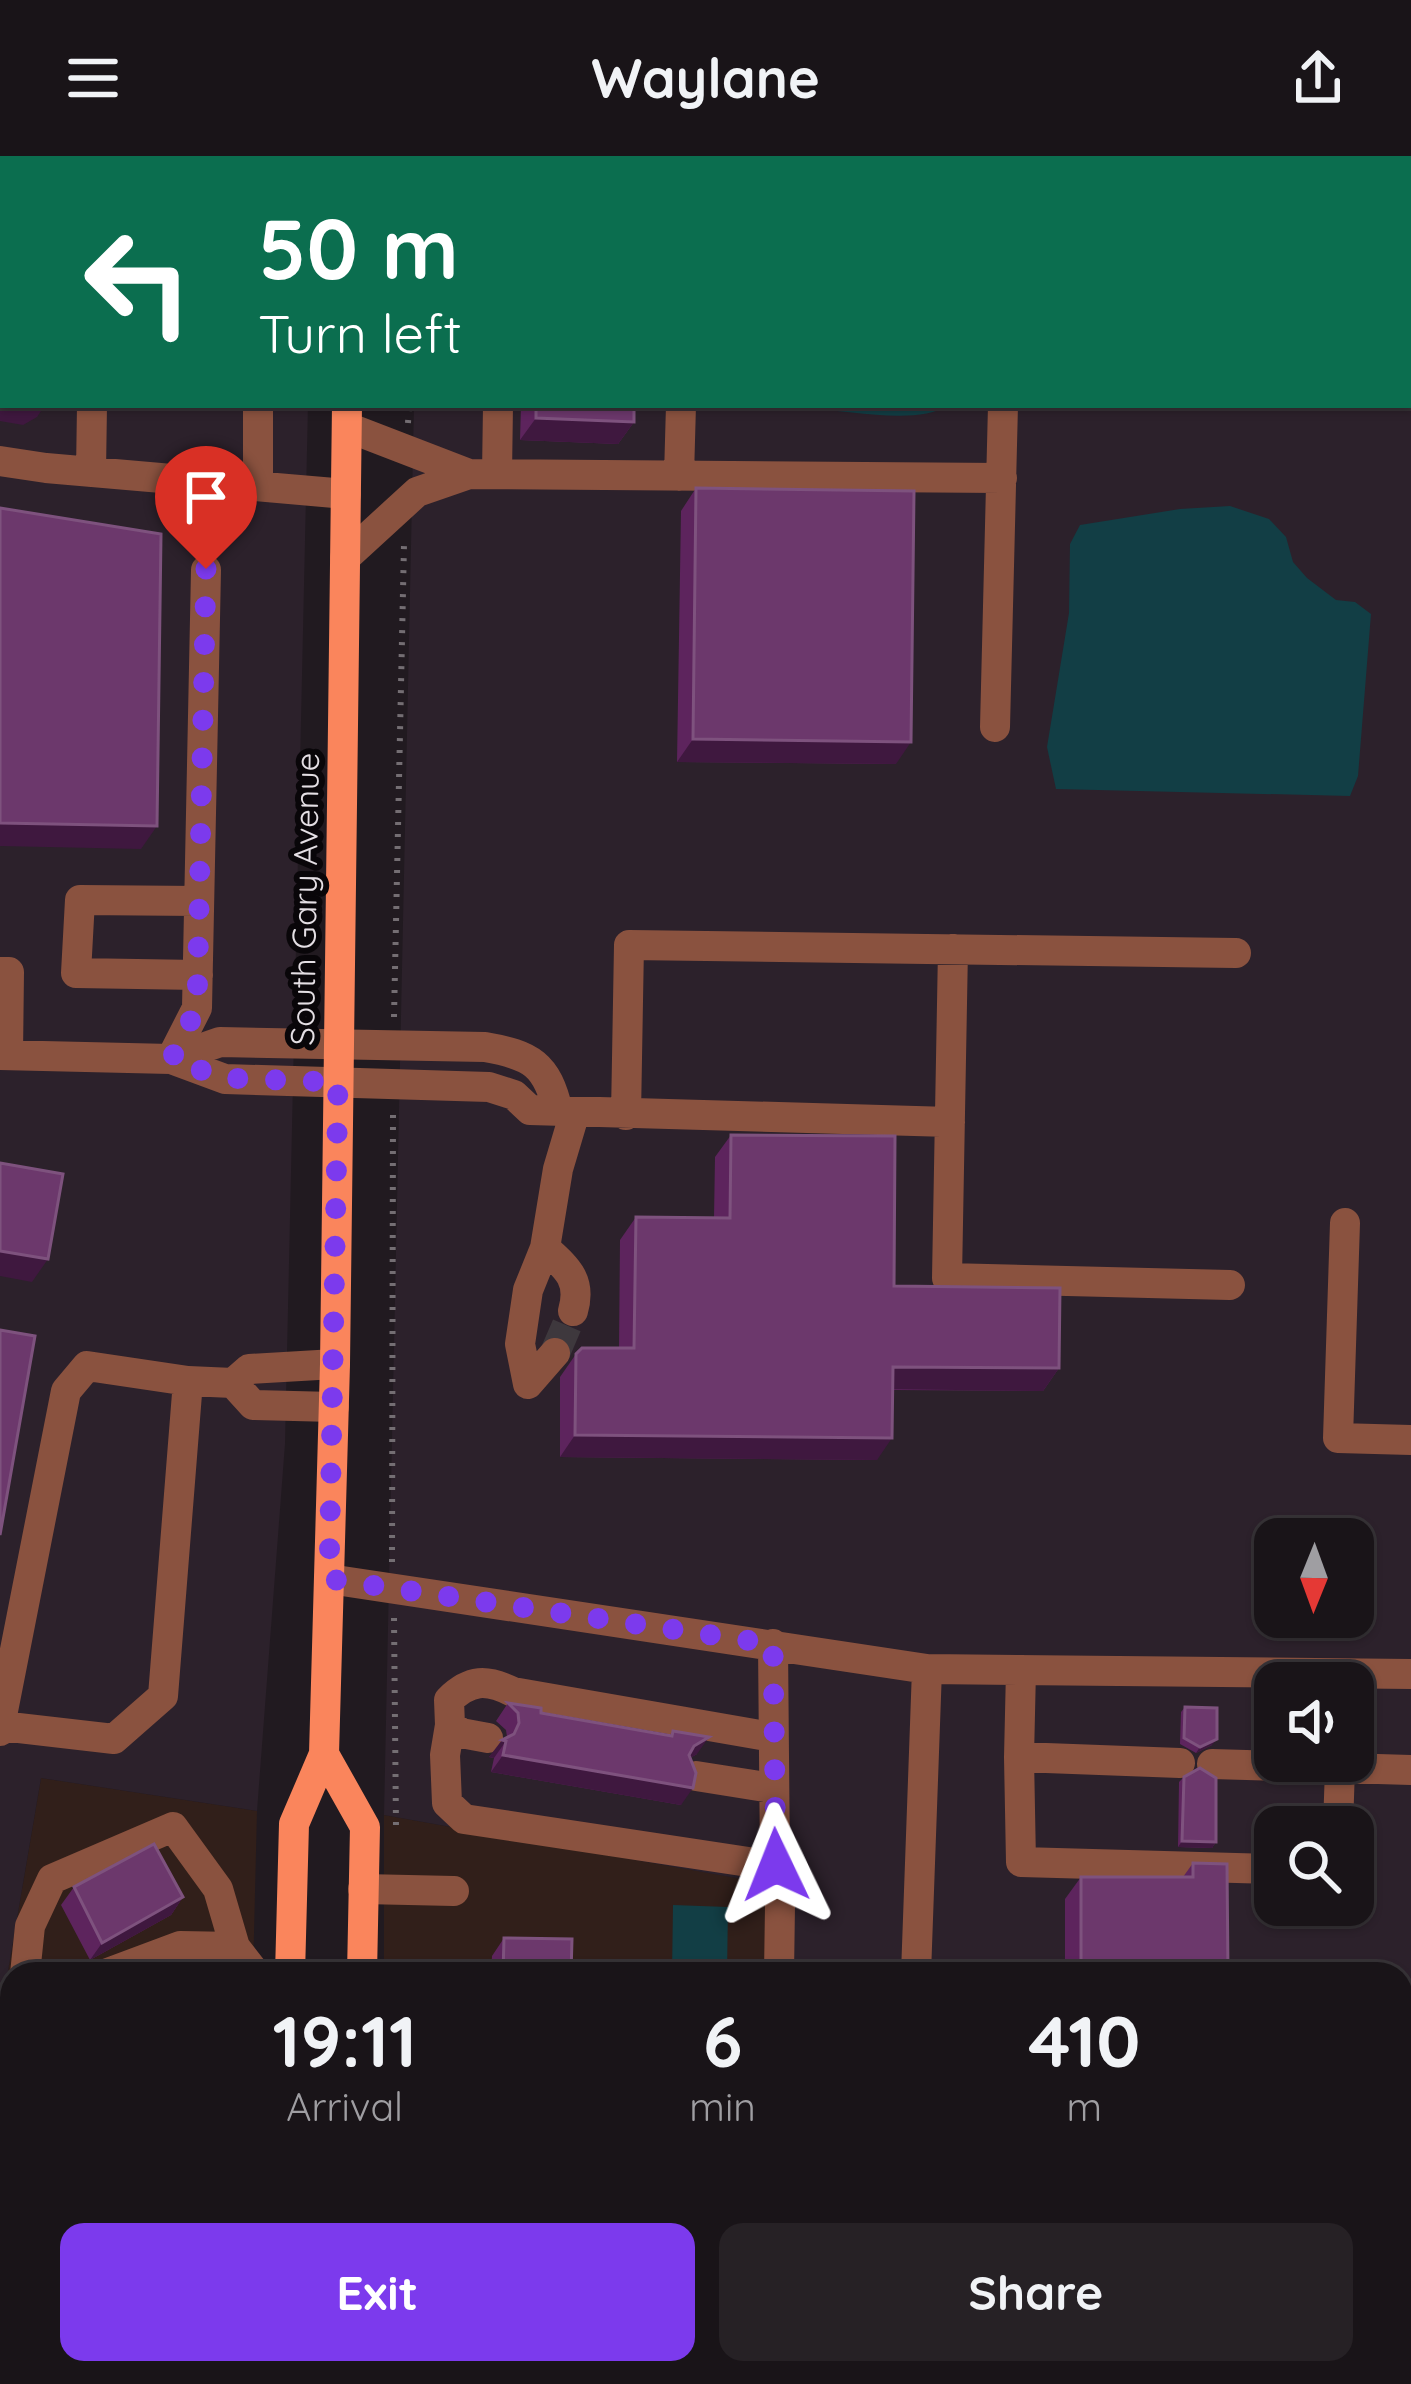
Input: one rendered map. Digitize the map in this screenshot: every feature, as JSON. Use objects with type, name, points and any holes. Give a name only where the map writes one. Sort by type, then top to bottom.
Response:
[{"type":"main road","name":"South Gary Avenue","points":[[290,1962],[294,1824],[324,1754],[335,1364],[347,416]]},
{"type":"main road","points":[[324,1754],[365,1828],[362,1962]]},
{"type":"street","points":[[91,472],[92,408]]},
{"type":"street","points":[[258,408],[258,486]]},
{"type":"street","points":[[483,474],[497,408]]},
{"type":"street","points":[[679,476],[681,408]]},
{"type":"street","points":[[995,727],[1004,408]]},
{"type":"street","points":[[347,416],[483,474]]},
{"type":"street","points":[[0,461],[346,494]]},
{"type":"street","points":[[345,558],[417,493],[483,474],[1001,478]]},
{"type":"street","points":[[171,1060],[197,1008],[206,569]]},
{"type":"street","points":[[198,975],[76,973],[80,900],[200,901]]},
{"type":"street","points":[[626,1115],[629,945],[1236,953]]},
{"type":"street","points":[[953,949],[947,1278],[1230,1285]]},
{"type":"street","points":[[0,972],[9,972],[4,1055],[171,1060],[224,1078],[489,1087],[514,1095],[530,1110],[950,1122]]},
{"type":"street","points":[[171,1060],[220,1042],[338,1042],[485,1047],[519,1053],[540,1067],[567,1112],[544,1248],[528,1290],[520,1344],[528,1384],[555,1353]]},
{"type":"street","points":[[1345,1223],[1338,1438],[1411,1440]]},
{"type":"street","points":[[544,1248],[572,1273],[578,1292],[573,1311]]},
{"type":"street","points":[[188,1381],[163,1696],[113,1739],[0,1727],[66,1391],[87,1366],[233,1383],[249,1369],[335,1364]]},
{"type":"street","points":[[233,1383],[253,1405],[334,1407]]},
{"type":"street","points":[[329,1579],[927,1670],[1411,1674]]},
{"type":"street","points":[[773,1644],[772,1788],[779,1962]]},
{"type":"street","points":[[916,1962],[927,1670]]},
{"type":"street","points":[[1021,1670],[1021,1862],[1254,1868]]},
{"type":"street","points":[[772,1737],[513,1691],[481,1681],[470,1683],[449,1700],[445,1755],[447,1803],[464,1819],[776,1865]]},
{"type":"street","points":[[450,1725],[461,1733],[488,1738]]},
{"type":"street","points":[[1019,1757],[1180,1763]]},
{"type":"street","points":[[1212,1764],[1254,1765]]},
{"type":"street","points":[[1374,1769],[1411,1770]]},
{"type":"street","points":[[696,1776],[772,1788]]},
{"type":"street","points":[[26,1962],[30,1926],[52,1879],[173,1827],[218,1888],[235,1947],[247,1962]]},
{"type":"street","points":[[363,1889],[454,1891]]},
{"type":"street","points":[[178,1960],[235,1947]]},
{"type":"path","points":[[394,1016],[405,530]]},
{"type":"path","points":[[392,1538],[393,1115]]},
{"type":"path","points":[[395,1653],[396,1843]]},
{"type":"shaded area","points":[[0,408],[308,408],[285,1444],[257,1811],[41,1778],[10,1962],[0,1962]]},
{"type":"shaded area","points":[[414,408],[1411,408],[1411,1962],[789,1962],[787,1887],[384,1815]]},
{"type":"shaded area","points":[[41,1778],[257,1811],[253,1962],[10,1962]]},
{"type":"shaded area","points":[[384,1815],[788,1887],[789,1962],[384,1962]]},
{"type":"water","points":[[764,408],[942,408],[891,416]]},
{"type":"water","points":[[1230,506],[1269,519],[1286,537],[1293,562],[1307,578],[1336,600],[1355,602],[1371,614],[1358,776],[1350,796],[1056,789],[1047,747],[1069,613],[1070,544],[1080,525]]},
{"type":"water","points":[[673,1905],[728,1907],[727,1962],[672,1962]]},
{"type":"building","points":[[536,408],[634,408],[634,422],[536,418]]},
{"type":"building","points":[[696,488],[914,491],[911,742],[693,739]]},
{"type":"building","points":[[0,508],[161,534],[157,826],[0,823]]},
{"type":"building","points":[[731,1135],[895,1136],[894,1286],[1060,1288],[1059,1368],[893,1367],[892,1438],[575,1435],[576,1354],[582,1348],[634,1348],[636,1217],[730,1218]]},
{"type":"building","points":[[0,1163],[63,1174],[48,1259],[0,1251]]},
{"type":"building","points":[[0,1330],[35,1336],[0,1535]]},
{"type":"building","points":[[508,1703],[672,1736],[673,1731],[709,1737],[689,1755],[696,1773],[693,1788],[503,1755],[506,1741],[502,1740],[514,1734],[519,1723],[518,1713]]},
{"type":"building","points":[[1185,1707],[1217,1708],[1217,1739],[1200,1747],[1184,1738]]},
{"type":"building","points":[[1200,1768],[1216,1778],[1216,1842],[1182,1841],[1184,1777]]},
{"type":"building","points":[[154,1844],[183,1897],[102,1943],[74,1887]]},
{"type":"building","points":[[1193,1863],[1227,1864],[1228,1962],[1081,1962],[1081,1877],[1193,1877]]},
{"type":"building","points":[[504,1938],[572,1939],[571,1962],[503,1962]]},
{"type":"tunnel","points":[[555,1353],[573,1311]]},
{"type":"route","points":[[206,569],[197,1008],[171,1060],[224,1078],[338,1082],[329,1579],[773,1644],[776,1865]]}]
